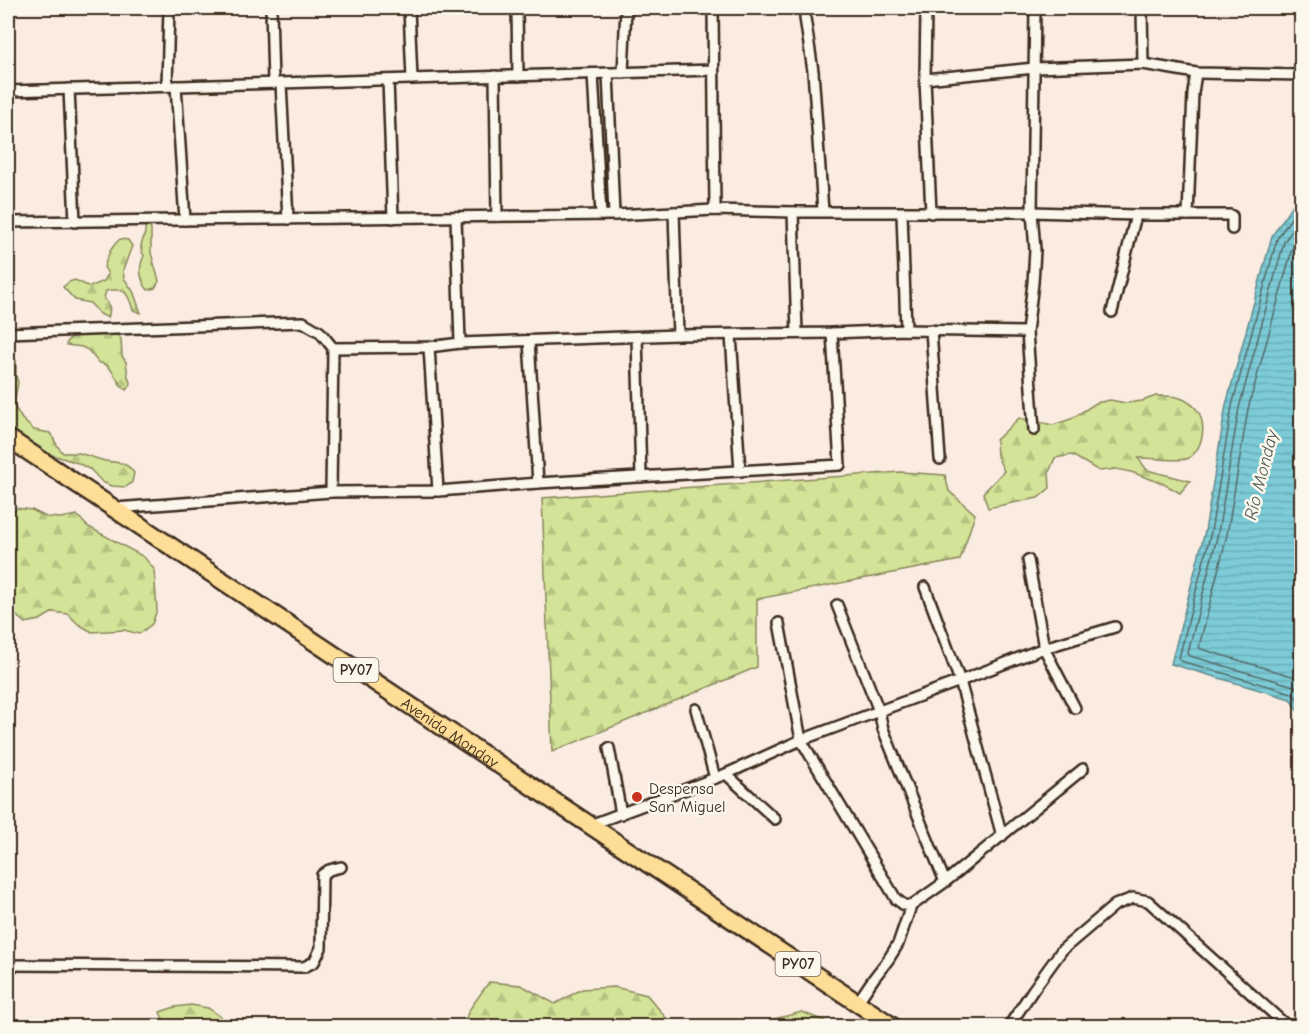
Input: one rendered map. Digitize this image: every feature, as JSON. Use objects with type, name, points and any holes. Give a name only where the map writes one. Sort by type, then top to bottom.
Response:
[{"type":"highway","name":"Avenida Monday","points":[[8,438],[892,1026]]},
{"type":"street","points":[[169,8],[172,86],[185,220]]},
{"type":"street","points":[[271,8],[288,219]]},
{"type":"street","points":[[409,8],[412,79]]},
{"type":"street","points":[[518,8],[518,76]]},
{"type":"street","points":[[623,73],[626,8]]},
{"type":"street","points":[[713,8],[715,210]]},
{"type":"street","points":[[926,8],[925,79],[931,213]]},
{"type":"street","points":[[1034,430],[1027,332],[1035,250],[1032,212],[1035,8]]},
{"type":"street","points":[[1142,8],[1143,64]]},
{"type":"street","points":[[804,11],[813,71],[824,212]]},
{"type":"street","points":[[925,79],[1035,68],[1143,64],[1196,73],[1302,75]]},
{"type":"street","points":[[8,91],[713,70]]},
{"type":"street","points":[[608,73],[614,215]]},
{"type":"street","points":[[1188,215],[1193,93],[1196,73]]},
{"type":"street","points":[[593,74],[601,215]]},
{"type":"street","points":[[495,76],[497,216]]},
{"type":"street","points":[[388,80],[393,218]]},
{"type":"street","points":[[69,89],[75,222]]},
{"type":"street","points":[[8,222],[614,215],[715,210],[1230,215],[1232,216],[1232,229]]},
{"type":"street","points":[[674,212],[678,335]]},
{"type":"street","points":[[793,212],[797,333]]},
{"type":"street","points":[[902,213],[906,330]]},
{"type":"street","points":[[1112,312],[1136,215]]},
{"type":"street","points":[[456,217],[460,343]]},
{"type":"street","points":[[8,333],[303,322],[320,332],[333,348],[331,492]]},
{"type":"street","points":[[333,348],[429,347],[460,343],[678,335],[906,330],[1027,332]]},
{"type":"street","points":[[931,330],[940,459]]},
{"type":"street","points":[[113,508],[331,492],[438,491],[840,465],[832,333]]},
{"type":"street","points":[[731,335],[740,471]]},
{"type":"street","points":[[637,337],[641,477]]},
{"type":"street","points":[[529,341],[538,483]]},
{"type":"street","points":[[429,347],[438,491]]},
{"type":"street","points":[[1028,560],[1044,648],[1075,708]]},
{"type":"street","points":[[925,587],[960,681],[1002,836]]},
{"type":"street","points":[[837,605],[879,711],[883,729],[945,882]]},
{"type":"street","points":[[779,622],[801,741],[896,899],[900,903],[911,906]]},
{"type":"street","points":[[589,826],[726,774],[801,741],[1044,648],[1115,627]]},
{"type":"street","points":[[696,709],[715,777]]},
{"type":"street","points":[[609,748],[621,814]]},
{"type":"street","points":[[857,1003],[898,944],[911,906],[945,882],[1083,769]]},
{"type":"street","points":[[726,774],[775,819]]},
{"type":"street","points":[[8,965],[304,967],[314,962],[321,948],[322,875],[329,870],[341,867]]},
{"type":"street","points":[[1009,1026],[1062,950],[1115,905],[1133,898],[1148,901],[1287,1026]]},
{"type":"green space","points":[[145,225],[151,230],[151,253],[159,281],[155,288],[148,290],[141,274],[144,256],[141,246]]},
{"type":"green space","points":[[120,239],[128,240],[132,246],[123,270],[124,278],[133,291],[141,313],[133,310],[128,295],[122,291],[106,291],[104,298],[109,307],[108,318],[100,314],[90,303],[75,300],[63,287],[75,280],[90,287],[104,281],[108,274],[104,267],[108,255]]},
{"type":"green space","points":[[116,333],[121,339],[122,356],[126,362],[131,385],[126,390],[112,371],[106,365],[98,362],[88,350],[66,345],[74,335]]},
{"type":"green space","points":[[16,361],[18,383],[14,406],[22,419],[34,430],[50,433],[63,453],[79,453],[105,461],[122,463],[129,467],[134,473],[132,482],[126,487],[111,486],[102,482],[91,470],[78,463],[46,453],[26,441],[8,426],[8,368]]},
{"type":"green space","points":[[1156,396],[1172,396],[1184,400],[1197,410],[1202,420],[1203,432],[1200,444],[1189,458],[1179,460],[1138,458],[1147,470],[1190,481],[1180,493],[1164,484],[1131,472],[1116,469],[1099,471],[1072,455],[1055,458],[1049,472],[1050,488],[1038,498],[988,508],[983,493],[1004,471],[997,456],[996,440],[1019,418],[1053,425],[1071,419],[1096,403],[1110,400],[1126,403]]},
{"type":"green space","points":[[901,472],[945,475],[949,491],[975,514],[960,560],[757,599],[757,667],[552,752],[542,498]]},
{"type":"green space","points":[[16,508],[32,510],[46,517],[61,518],[77,515],[87,526],[144,557],[154,569],[157,610],[152,624],[139,634],[124,630],[92,632],[78,624],[68,614],[53,612],[40,620],[25,623],[12,612],[8,601],[8,568],[11,516]]},
{"type":"green space","points":[[489,982],[521,985],[555,1004],[582,989],[614,987],[647,995],[670,1026],[463,1026],[469,1010]]},
{"type":"green space","points":[[191,1005],[208,1008],[234,1026],[166,1026],[160,1012]]},
{"type":"green space","points":[[802,1012],[835,1026],[760,1026],[770,1020]]},
{"type":"water","name":"Río Monday","points":[[1301,192],[1301,716],[1290,699],[1171,664],[1205,531],[1226,405],[1272,236]]},
{"type":"place","name":"Despensa San Miguel","points":[[637,797]]}]
